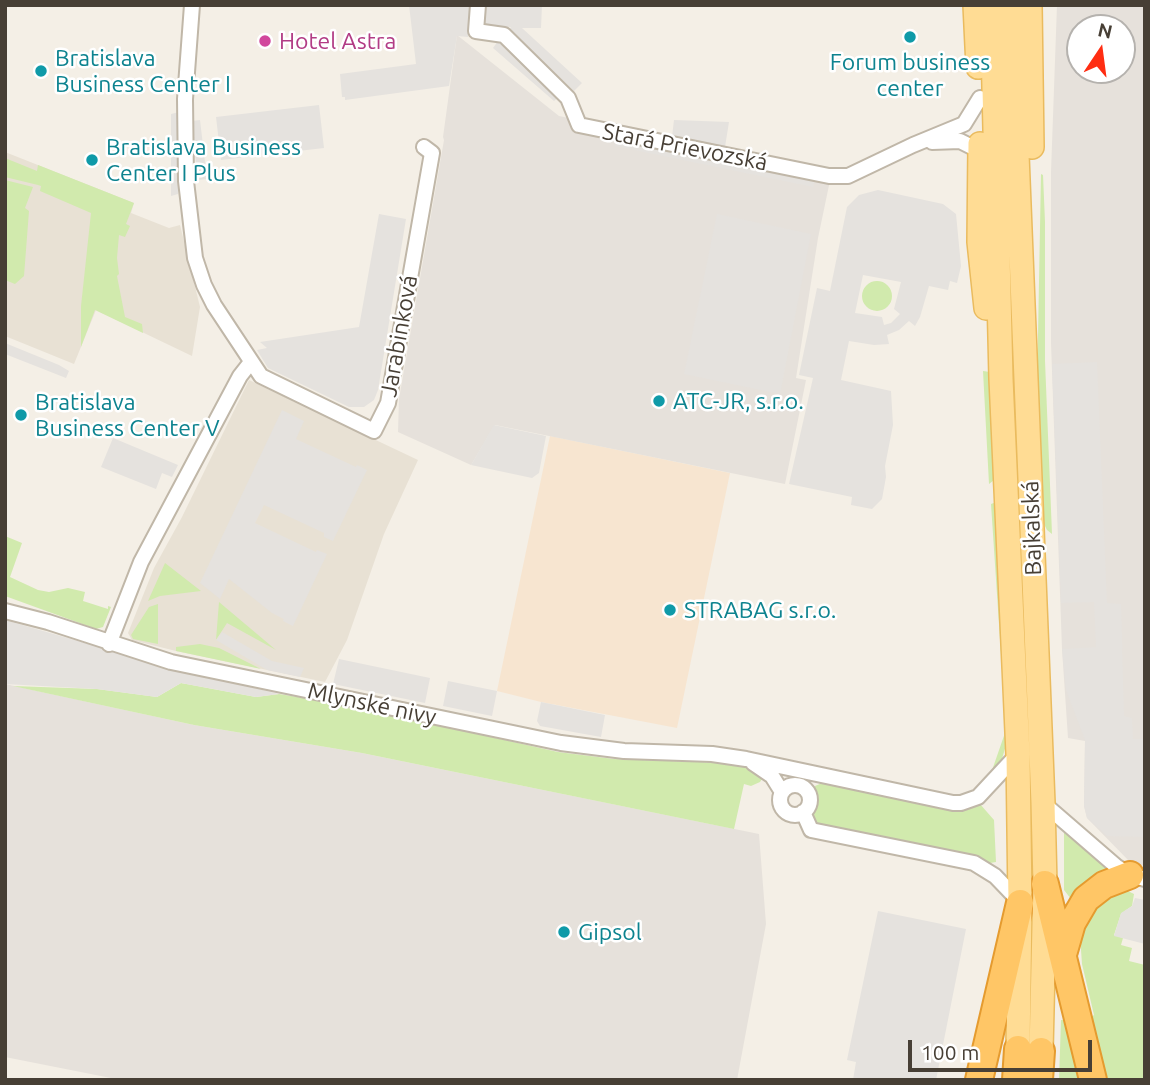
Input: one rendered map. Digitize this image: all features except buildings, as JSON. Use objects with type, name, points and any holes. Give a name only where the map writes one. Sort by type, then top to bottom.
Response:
[{"type":"highway","points":[[1064,953],[1072,923],[1086,899],[1104,885],[1137,877]]},
{"type":"highway","points":[[1045,884],[1093,1080]]},
{"type":"highway","points":[[979,1080],[1020,903]]},
{"type":"highway","points":[[1016,1080],[1030,1050]]},
{"type":"highway","points":[[1030,1050],[1040,1080]]},
{"type":"main road","points":[[975,5],[980,151],[979,242],[992,352],[1001,379]]},
{"type":"main road","name":"Bajkalská","points":[[992,5],[1001,379],[1018,754],[1020,903],[1030,1050]]},
{"type":"main road","name":"Bajkalská","points":[[1011,5],[1045,884],[1030,1050]]},
{"type":"main road","points":[[1026,370],[1033,254],[1030,5]]},
{"type":"street","name":"Jarabinková","points":[[192,5],[184,99],[187,192],[195,258],[204,285],[214,305],[261,376],[374,431],[388,403],[432,153],[424,147]]},
{"type":"street","name":"Stará Prievozská","points":[[478,5],[476,31],[504,36],[568,98],[579,125],[836,177],[848,176],[964,124],[979,98]]},
{"type":"street","name":"Stará Prievozská","points":[[914,145],[960,141],[980,151]]},
{"type":"street","points":[[109,644],[141,562],[240,376],[251,362]]},
{"type":"street","name":"Mlynské nivy","points":[[5,611],[188,666],[561,743],[624,751],[712,754],[746,759],[961,803],[983,794],[1018,754]]},
{"type":"street","name":"Mlynské nivy","points":[[746,759],[792,788],[808,794],[810,800],[803,812],[792,814],[785,811],[780,802],[792,788],[790,775],[783,765]]},
{"type":"street","points":[[792,788],[823,776]]},
{"type":"street","points":[[1043,803],[1106,858],[1137,877]]},
{"type":"street","points":[[803,812],[811,830],[974,863],[995,876],[1020,903]]},
{"type":"shaded area","points":[[409,5],[472,5],[468,37],[457,36],[449,86],[345,100],[345,97],[342,97],[340,74],[416,64]]},
{"type":"shaded area","points":[[486,5],[542,5],[541,28],[522,28],[582,83],[574,91],[509,30],[511,27],[483,26]]},
{"type":"shaded area","points":[[1057,5],[1145,5],[1145,866],[1130,862],[1087,818],[1084,806],[1085,741],[1068,738],[1062,649],[1051,343],[1051,172]]},
{"type":"shaded area","points":[[457,35],[559,116],[832,171],[818,238],[796,378],[806,380],[785,484],[495,425],[471,465],[398,432],[399,399],[444,140]]},
{"type":"shaded area","points":[[498,41],[560,96],[554,101],[493,48]]},
{"type":"shaded area","points":[[319,105],[324,148],[221,160],[216,117]]},
{"type":"shaded area","points":[[179,112],[178,194],[171,196],[171,114]]},
{"type":"shaded area","points":[[200,120],[207,179],[198,180],[191,121]]},
{"type":"shaded area","points":[[674,120],[729,122],[725,147],[672,137]]},
{"type":"shaded area","points":[[616,139],[815,180],[813,187],[615,146]]},
{"type":"shaded area","points":[[5,152],[134,203],[131,213],[169,228],[180,225],[200,307],[192,356],[96,310],[74,364],[5,336]]},
{"type":"shaded area","points":[[878,190],[943,204],[956,214],[961,266],[957,283],[950,281],[948,290],[929,286],[915,326],[909,321],[899,330],[887,335],[889,344],[874,345],[849,341],[841,380],[891,391],[893,425],[885,466],[886,477],[882,499],[872,509],[851,505],[852,497],[789,484],[813,378],[799,375],[817,288],[830,291],[847,207],[859,195]],"holes":[[[863,275],[901,282],[894,309],[900,314],[891,323],[884,325],[882,317],[855,313]]]},
{"type":"shaded area","points":[[379,214],[406,219],[378,390],[374,400],[364,407],[349,407],[268,368],[257,350],[267,348],[260,342],[359,327]]},
{"type":"shaded area","points":[[717,214],[811,234],[780,394],[684,374]]},
{"type":"shaded area","points":[[5,343],[59,365],[69,371],[66,378],[5,354]]},
{"type":"shaded area","points":[[1097,362],[1107,603],[1121,604],[1124,716],[1132,718],[1133,739],[1145,739],[1145,837],[1107,836],[1087,818],[1084,806],[1085,740],[1066,690],[1062,649],[1096,647],[1094,602],[1061,603],[1052,364]]},
{"type":"shaded area","points":[[249,380],[418,460],[384,534],[347,640],[325,682],[176,651],[132,640],[128,633],[154,568]]},
{"type":"shaded area","points":[[282,410],[304,421],[296,439],[367,470],[333,541],[324,537],[324,533],[264,505],[255,523],[316,552],[317,550],[327,554],[293,626],[229,579],[220,599],[200,583]]},
{"type":"shaded area","points":[[494,425],[546,436],[539,473],[532,478],[471,465]]},
{"type":"shaded area","points":[[550,436],[730,473],[677,728],[497,691]]},
{"type":"shaded area","points":[[113,438],[178,465],[172,477],[162,473],[156,489],[101,467]]},
{"type":"shaded area","points":[[5,620],[158,664],[279,694],[256,697],[181,683],[157,697],[97,689],[5,684]]},
{"type":"shaded area","points":[[222,632],[272,661],[304,668],[300,677],[267,670],[216,640]]},
{"type":"shaded area","points":[[339,659],[430,678],[425,703],[333,684]]},
{"type":"shaded area","points":[[448,681],[497,691],[492,716],[443,706]]},
{"type":"shaded area","points":[[5,684],[194,725],[362,753],[759,834],[766,924],[737,1080],[121,1080],[5,1057]]},
{"type":"shaded area","points":[[541,702],[605,715],[601,737],[540,726],[537,721]]},
{"type":"shaded area","points":[[1135,898],[1145,900],[1145,944],[1114,936],[1121,913],[1132,906]]},
{"type":"shaded area","points":[[878,911],[966,929],[936,1080],[853,1080],[856,1062],[847,1060]]},
{"type":"green space","points":[[5,158],[37,171],[38,165],[134,203],[126,224],[130,226],[125,237],[119,235],[117,276],[125,317],[142,324],[143,333],[95,310],[81,347],[81,306],[91,213],[40,191],[41,186],[5,177]]},
{"type":"green space","points":[[1041,174],[1045,222],[1045,361],[1052,534],[1043,522],[1037,389]]},
{"type":"green space","points":[[5,180],[33,187],[25,208],[29,211],[24,276],[15,284],[5,280]]},
{"type":"green space","points":[[1006,278],[1012,278],[1034,823],[1027,821]]},
{"type":"green space","points":[[877,281],[888,285],[892,296],[888,307],[877,311],[866,307],[862,296],[866,285]]},
{"type":"green space","points":[[983,371],[990,372],[998,477],[989,484]]},
{"type":"green space","points":[[999,501],[1007,742],[1001,762],[989,779],[1006,730],[991,504]]},
{"type":"green space","points":[[5,536],[22,543],[10,577],[38,590],[49,592],[68,588],[85,592],[83,601],[108,609],[108,606],[111,607],[103,627],[96,629],[5,596]]},
{"type":"green space","points":[[165,563],[201,591],[160,596],[148,601]]},
{"type":"green space","points":[[219,602],[276,650],[227,623],[216,640]]},
{"type":"green space","points":[[158,604],[158,644],[133,639],[131,635],[149,607]]},
{"type":"green space","points":[[200,644],[219,648],[261,669],[176,651],[176,647]]},
{"type":"green space","points":[[181,683],[256,697],[279,694],[353,706],[558,752],[614,759],[728,763],[753,769],[762,779],[751,786],[744,784],[734,829],[362,753],[194,725],[13,686],[97,689],[157,697]]},
{"type":"green space","points":[[822,783],[952,809],[980,804],[994,820],[996,862],[990,863],[814,825],[811,814],[815,786]]},
{"type":"green space","points":[[1064,830],[1110,871],[1075,904],[1064,890]]},
{"type":"green space","points":[[1128,891],[1134,894],[1132,906],[1121,914],[1114,935],[1123,938],[1121,945],[1132,948],[1129,961],[1145,965],[1145,1080],[1108,1080],[1090,1018],[1094,1015],[1082,964],[1080,936],[1088,914],[1106,897]]},
{"type":"green space","points":[[1061,1020],[1066,1020],[1081,1080],[1059,1080]]},
{"type":"place","name":"Forum business center","points":[[910,37]]},
{"type":"place","name":"Hotel Astra","points":[[265,41]]},
{"type":"place","name":"Bratislava Business Center I","points":[[41,71]]},
{"type":"place","name":"Bratislava Business Center I Plus","points":[[92,160]]},
{"type":"place","name":"ATC-JR, s.r.o.","points":[[659,401]]},
{"type":"place","name":"Bratislava Business Center V","points":[[21,415]]},
{"type":"place","name":"STRABAG s.r.o.","points":[[670,610]]},
{"type":"place","name":"Gipsol","points":[[564,932]]}]
